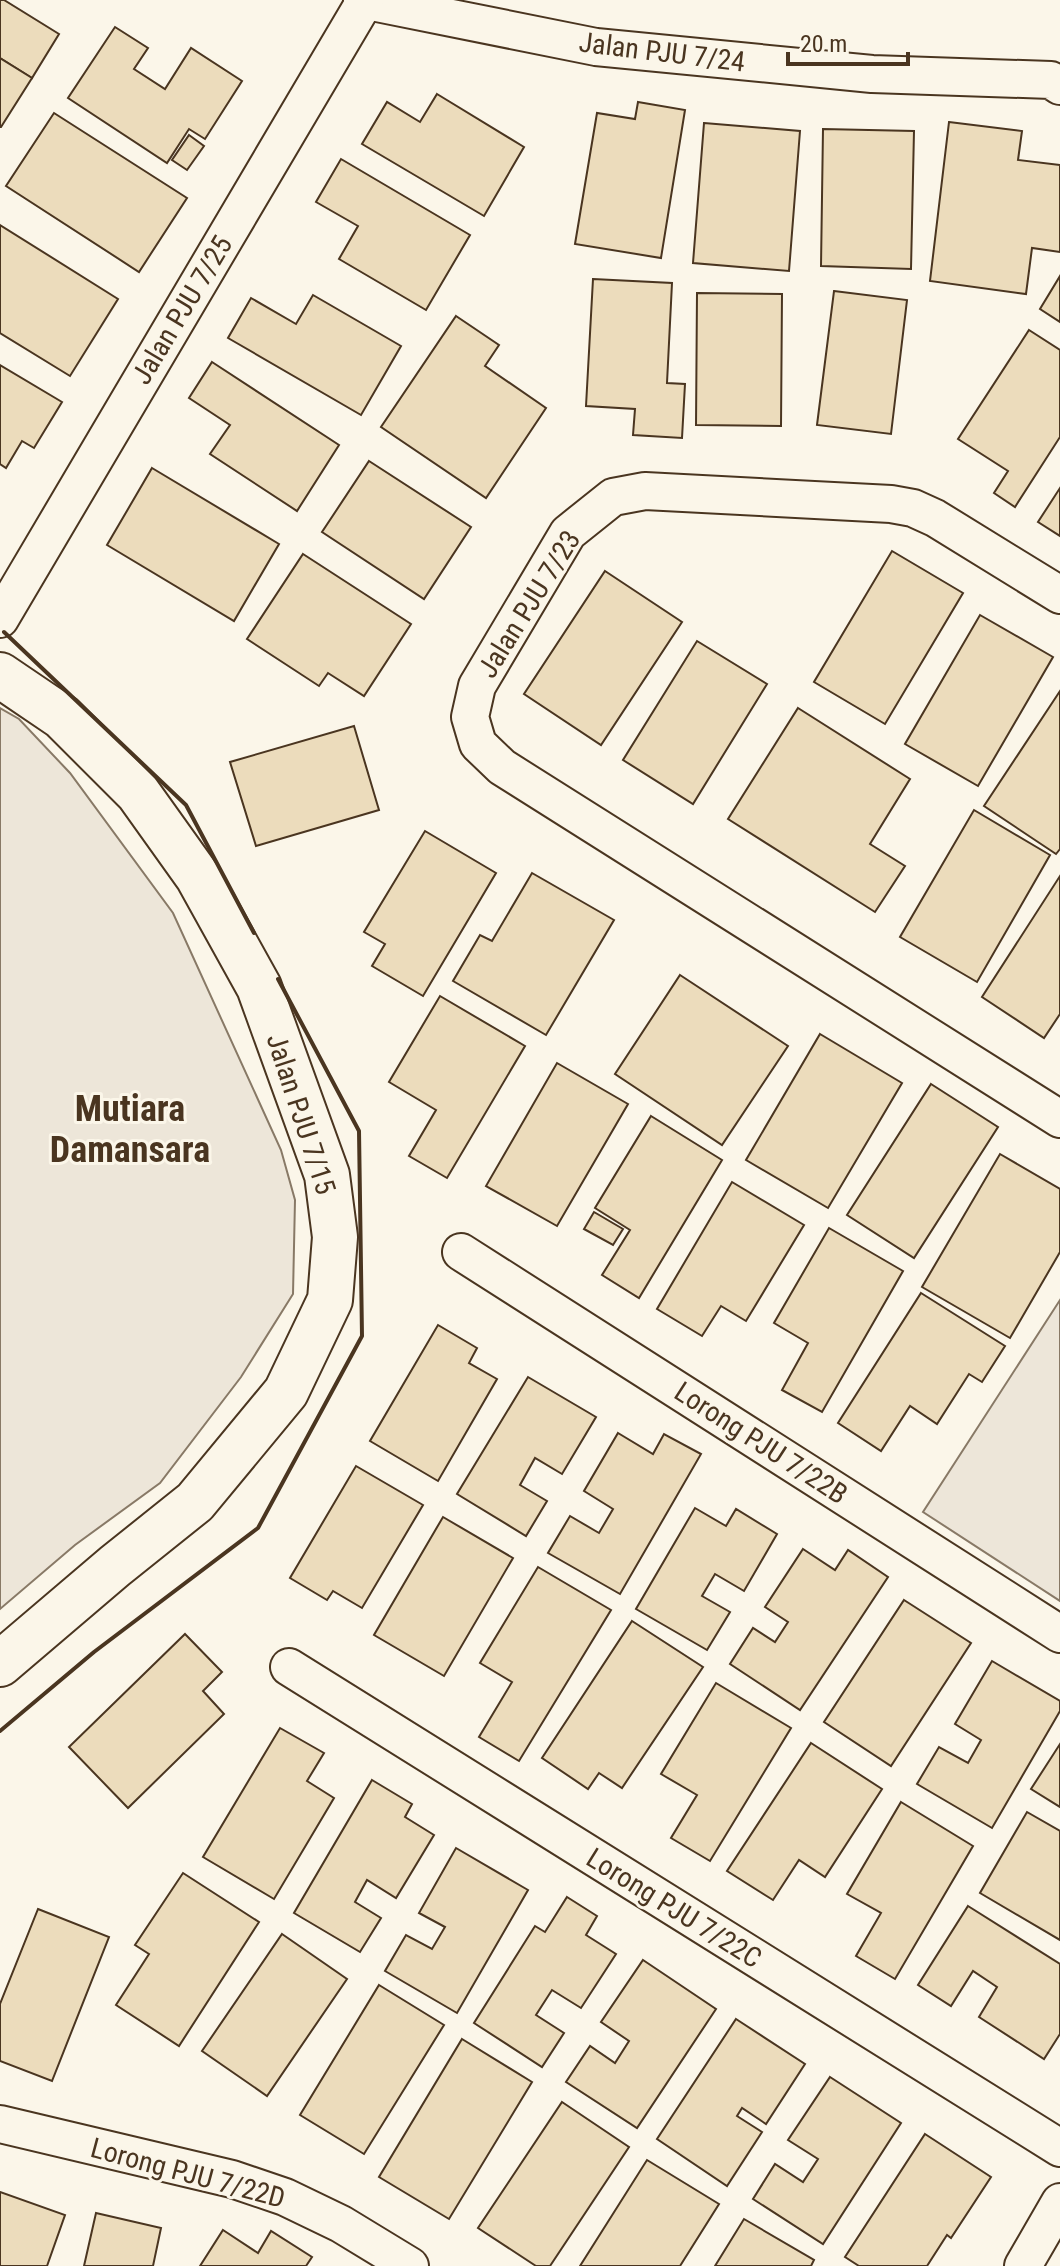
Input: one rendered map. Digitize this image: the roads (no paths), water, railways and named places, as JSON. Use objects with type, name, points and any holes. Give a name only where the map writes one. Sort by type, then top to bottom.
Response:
[{"type":"street","name":"Jalan PJU 7/24","points":[[364,0],[596,47],[872,74],[1051,80],[1060,86]]},
{"type":"street","name":"Jalan PJU 7/25","points":[[0,619],[364,0]]},
{"type":"street","name":"Jalan PJU 7/23","points":[[1060,595],[935,518],[913,508],[891,504],[645,491],[613,497],[568,533],[477,686],[470,717],[478,744],[502,767],[1060,1119]]},
{"type":"street","name":"Jalan PJU 7/15","points":[[0,675],[62,717],[138,793],[198,877],[259,987],[327,1175],[335,1237],[330,1300],[286,1392],[195,1502],[0,1664]]},
{"type":"street","name":"Lorong PJU 7/22B","points":[[461,1252],[1060,1634]]},
{"type":"street","name":"Lorong PJU 7/22C","points":[[289,1667],[1060,2148]]},
{"type":"street","name":"Lorong PJU 7/22D","points":[[0,2124],[245,2183],[285,2197],[341,2224],[410,2266]]},
{"type":"street","points":[[1023,2266],[1060,2202]]},
{"type":"district","name":"Mutiara Damansara","points":[[130,1130]]}]
